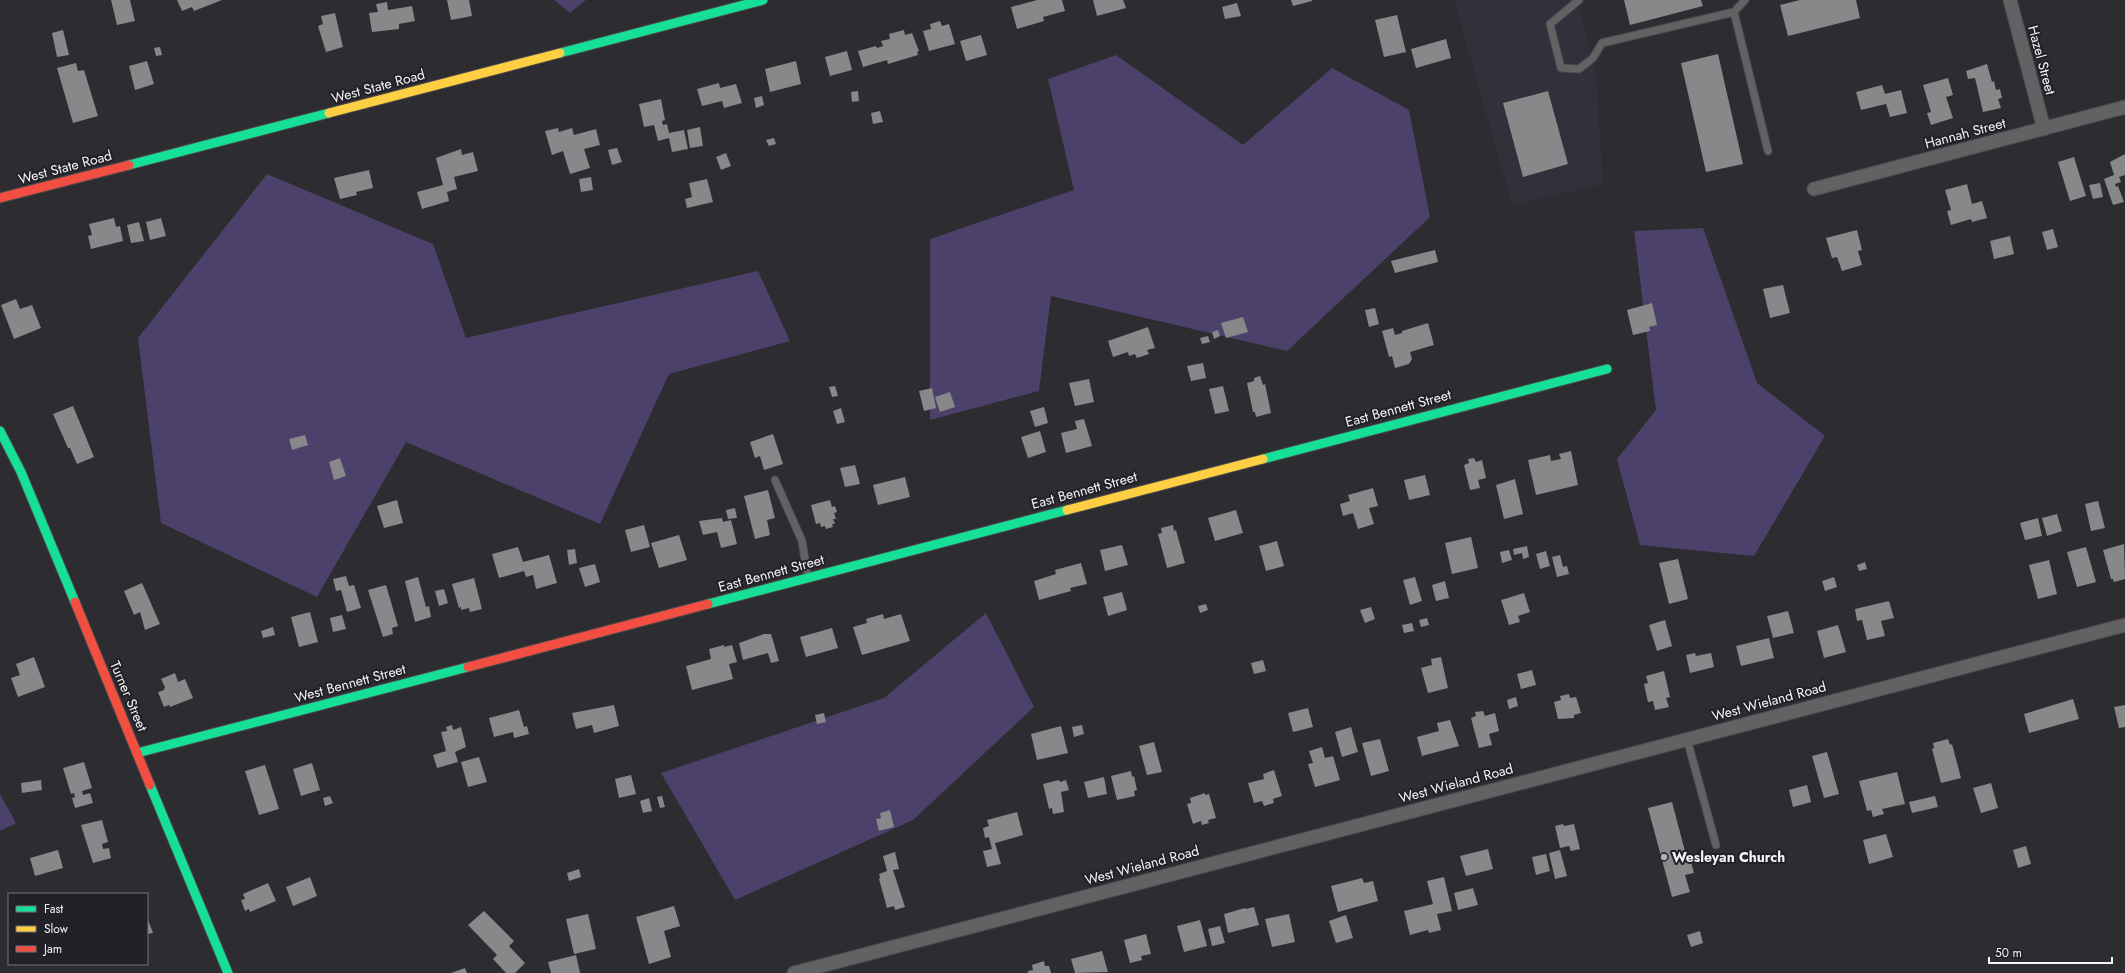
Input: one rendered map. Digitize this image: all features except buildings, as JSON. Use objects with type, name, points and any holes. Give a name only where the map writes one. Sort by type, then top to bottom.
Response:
[{"type":"street","name":"West State Road","points":[[0,198],[763,0]]},
{"type":"street","name":"Hazel Street","points":[[2010,0],[2044,128]]},
{"type":"street","name":"Hannah Street","points":[[1814,189],[2125,107]]},
{"type":"street","name":"East Bennett Street","points":[[569,641],[1607,369]]},
{"type":"street","name":"Turner Street","points":[[0,431],[21,472],[228,973]]},
{"type":"street","name":"West Wieland Road","points":[[794,973],[2125,625]]},
{"type":"street","name":"West Bennett Street","points":[[137,753],[569,641]]},
{"type":"lane","points":[[1579,0],[1550,24],[1561,68],[1579,69],[1593,58],[1602,43],[1734,12],[1745,0]]},
{"type":"lane","points":[[1734,12],[1768,151]]},
{"type":"lane","points":[[775,480],[802,541],[808,578]]},
{"type":"lane","points":[[1687,739],[1716,844]]},
{"type":"shaded area","points":[[554,0],[586,0],[570,13]]},
{"type":"shaded area","points":[[1454,0],[1577,0],[1596,74],[1603,184],[1512,205]]},
{"type":"shaded area","points":[[1116,55],[1243,145],[1332,68],[1409,110],[1430,217],[1287,351],[1051,296],[1039,391],[930,420],[930,239],[1074,190],[1048,79]]},
{"type":"shaded area","points":[[267,174],[433,244],[466,338],[758,271],[790,341],[669,374],[600,524],[406,442],[317,597],[161,523],[138,338]]},
{"type":"shaded area","points":[[1703,228],[1757,383],[1825,436],[1754,556],[1640,545],[1617,459],[1656,410],[1634,231]]},
{"type":"shaded area","points":[[986,613],[1034,707],[913,820],[735,900],[661,773],[884,698]]},
{"type":"shaded area","points":[[0,794],[16,823],[0,831]]},
{"type":"traffic: fast","points":[[560,53],[763,0]]},
{"type":"traffic: fast","points":[[129,165],[329,113]]},
{"type":"traffic: fast","points":[[1263,459],[1607,369]]},
{"type":"traffic: fast","points":[[0,431],[21,472],[75,602]]},
{"type":"traffic: fast","points":[[708,604],[1067,510]]},
{"type":"traffic: fast","points":[[137,753],[468,667]]},
{"type":"traffic: fast","points":[[150,785],[228,973]]},
{"type":"traffic: slow","points":[[329,113],[560,53]]},
{"type":"traffic: slow","points":[[1067,510],[1263,459]]},
{"type":"traffic: jam","points":[[0,198],[129,165]]},
{"type":"traffic: jam","points":[[75,602],[150,785]]},
{"type":"traffic: jam","points":[[468,667],[708,604]]},
{"type":"place","name":"Wesleyan Church","points":[[1664,857]]}]
